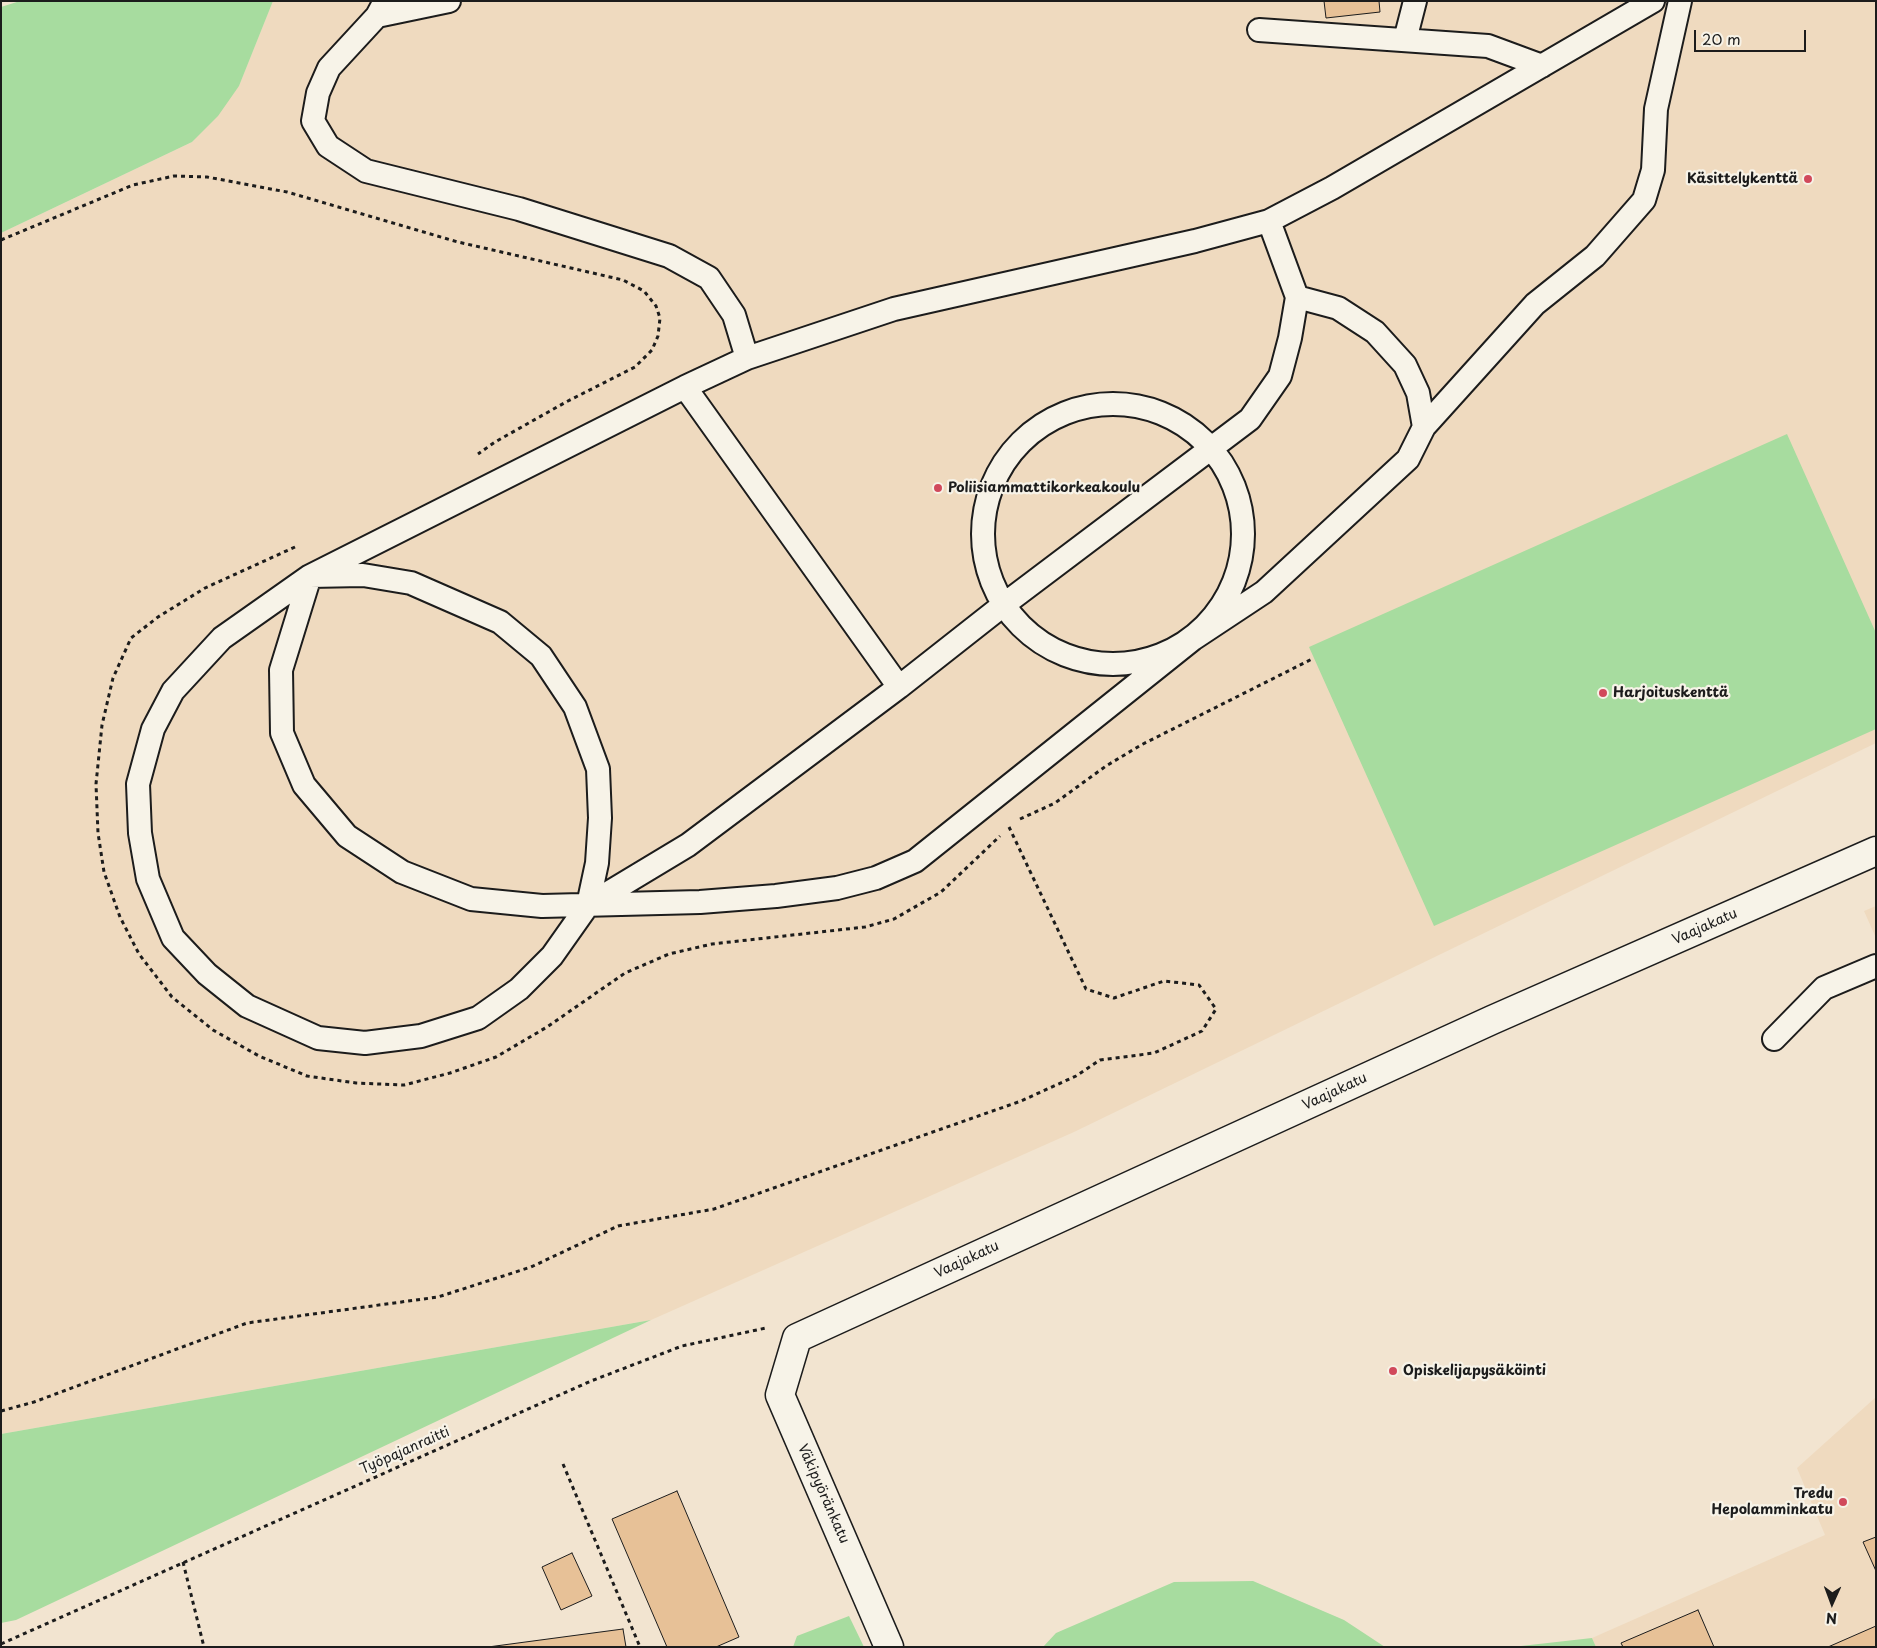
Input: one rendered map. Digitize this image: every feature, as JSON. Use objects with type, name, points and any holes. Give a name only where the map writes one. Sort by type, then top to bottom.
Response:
[{"type":"street","name":"Vaajakatu","points":[[797,1338],[1492,1020],[1876,851]]},
{"type":"street","name":"Väkipyöränkatu","points":[[797,1338],[780,1395],[890,1647]]},
{"type":"lane","points":[[450,1],[381,9],[329,68],[318,94],[314,121],[328,146],[366,171],[519,209],[669,256],[709,278],[734,315],[747,358]]},
{"type":"lane","points":[[1405,40],[1416,1]]},
{"type":"lane","points":[[310,576],[363,575],[411,583],[500,622],[541,656],[575,707],[598,769],[600,818],[597,864],[588,905],[552,956],[518,989],[478,1018],[421,1036],[365,1043],[318,1038],[247,1006],[207,974],[173,938],[148,879],[140,832],[138,784],[153,729],[173,691],[222,638],[310,576],[685,387],[747,358],[894,309],[1195,241],[1270,221],[1332,188],[1653,1]]},
{"type":"lane","points":[[310,576],[282,670],[282,733],[304,785],[347,836],[402,872],[471,899],[542,906],[700,902],[776,896],[837,888],[876,878],[915,861],[1193,639],[1264,592],[1408,459],[1424,427],[1535,304],[1595,256],[1644,200],[1653,170],[1656,109],[1680,1]]},
{"type":"lane","points":[[1259,30],[1488,46],[1542,66]]},
{"type":"lane","points":[[588,905],[688,845],[900,687],[1002,606],[1250,419],[1280,376],[1290,338],[1297,297],[1270,221]]},
{"type":"lane","points":[[1297,297],[1338,308],[1375,332],[1405,365],[1418,393],[1424,427]]},
{"type":"lane","points":[[685,387],[900,687]]},
{"type":"lane","points":[[1132,403],[1175,417],[1213,448],[1239,495],[1244,548],[1229,596],[1193,639],[1146,662],[1099,665],[1049,650],[1024,632],[1002,606],[986,569],[982,518],[998,469],[1033,429],[1081,406],[1132,403]]},
{"type":"lane","points":[[1774,1039],[1824,988],[1876,966]]},
{"type":"path","points":[[1,240],[133,185],[174,176],[207,177],[287,192],[458,242],[623,280],[644,291],[656,306],[660,318],[658,336],[652,350],[635,367],[566,402],[495,442],[472,458]]},
{"type":"path","points":[[296,546],[206,588],[158,617],[130,638],[113,678],[102,725],[96,784],[98,833],[104,872],[120,917],[139,954],[172,996],[213,1030],[259,1056],[307,1076],[356,1084],[404,1084],[450,1073],[496,1057],[547,1027],[625,973],[669,954],[712,944],[865,926],[894,919],[941,892],[1015,821],[1055,803],[1106,766],[1141,745],[1314,658]]},
{"type":"path","points":[[1,1411],[34,1402],[247,1323],[438,1297],[531,1267],[618,1226],[714,1209],[1021,1101],[1076,1076],[1100,1060],[1154,1053],[1202,1031],[1216,1009],[1199,985],[1164,981],[1114,998],[1086,989],[1009,827]]},
{"type":"path","name":"Työpajanraitti","points":[[1,1644],[591,1381],[682,1346],[774,1326],[797,1338]]},
{"type":"path","points":[[563,1464],[640,1647]]},
{"type":"path","points":[[183,1562],[204,1647]]},
{"type":"shaded area","name":"Poliisiammattikorkeakoulu","points":[[273,1],[1876,1],[1876,743],[1074,1132],[651,1320],[1,1434],[1,233],[192,142],[239,86]]},
{"type":"shaded area","points":[[1876,906],[1876,938],[1864,911]]},
{"type":"shaded area","name":"Tredu Hepolamminkatu","points":[[1876,1397],[1876,1647],[1596,1647],[1592,1638],[1825,1535],[1797,1468]]},
{"type":"green space","points":[[20,1],[273,1],[239,86],[218,116],[192,142],[1,233],[1,7]]},
{"type":"green space","name":"Harjoituskenttä","points":[[1787,434],[1876,633],[1876,729],[1434,926],[1309,647]]},
{"type":"green space","points":[[651,1320],[16,1620],[1,1623],[1,1434]]},
{"type":"green space","points":[[1253,1581],[1344,1620],[1385,1647],[1043,1647],[1056,1633],[1174,1582]]},
{"type":"green space","points":[[849,1616],[864,1647],[793,1647],[797,1636]]},
{"type":"green space","points":[[1592,1638],[1596,1647],[1512,1647]]},
{"type":"building","points":[[1324,1],[1379,1],[1380,12],[1326,18]]},
{"type":"building","points":[[677,1491],[739,1637],[716,1647],[667,1647],[612,1519]]},
{"type":"building","points":[[1876,1537],[1876,1571],[1863,1542]]},
{"type":"building","points":[[572,1553],[592,1596],[561,1610],[542,1567]]},
{"type":"building","points":[[1698,1610],[1714,1647],[1623,1647],[1621,1643]]},
{"type":"building","points":[[1876,1626],[1876,1647],[1828,1647]]},
{"type":"building","points":[[623,1629],[626,1647],[488,1647]]},
{"type":"place","name":"Käsittelykenttä","points":[[1808,179]]},
{"type":"place","name":"Poliisiammattikorkeakoulu","points":[[938,488]]},
{"type":"place","name":"Harjoituskenttä","points":[[1603,693]]},
{"type":"place","name":"Opiskelijapysäköinti","points":[[1393,1371]]},
{"type":"place","name":"Tredu Hepolamminkatu","points":[[1843,1502]]}]
